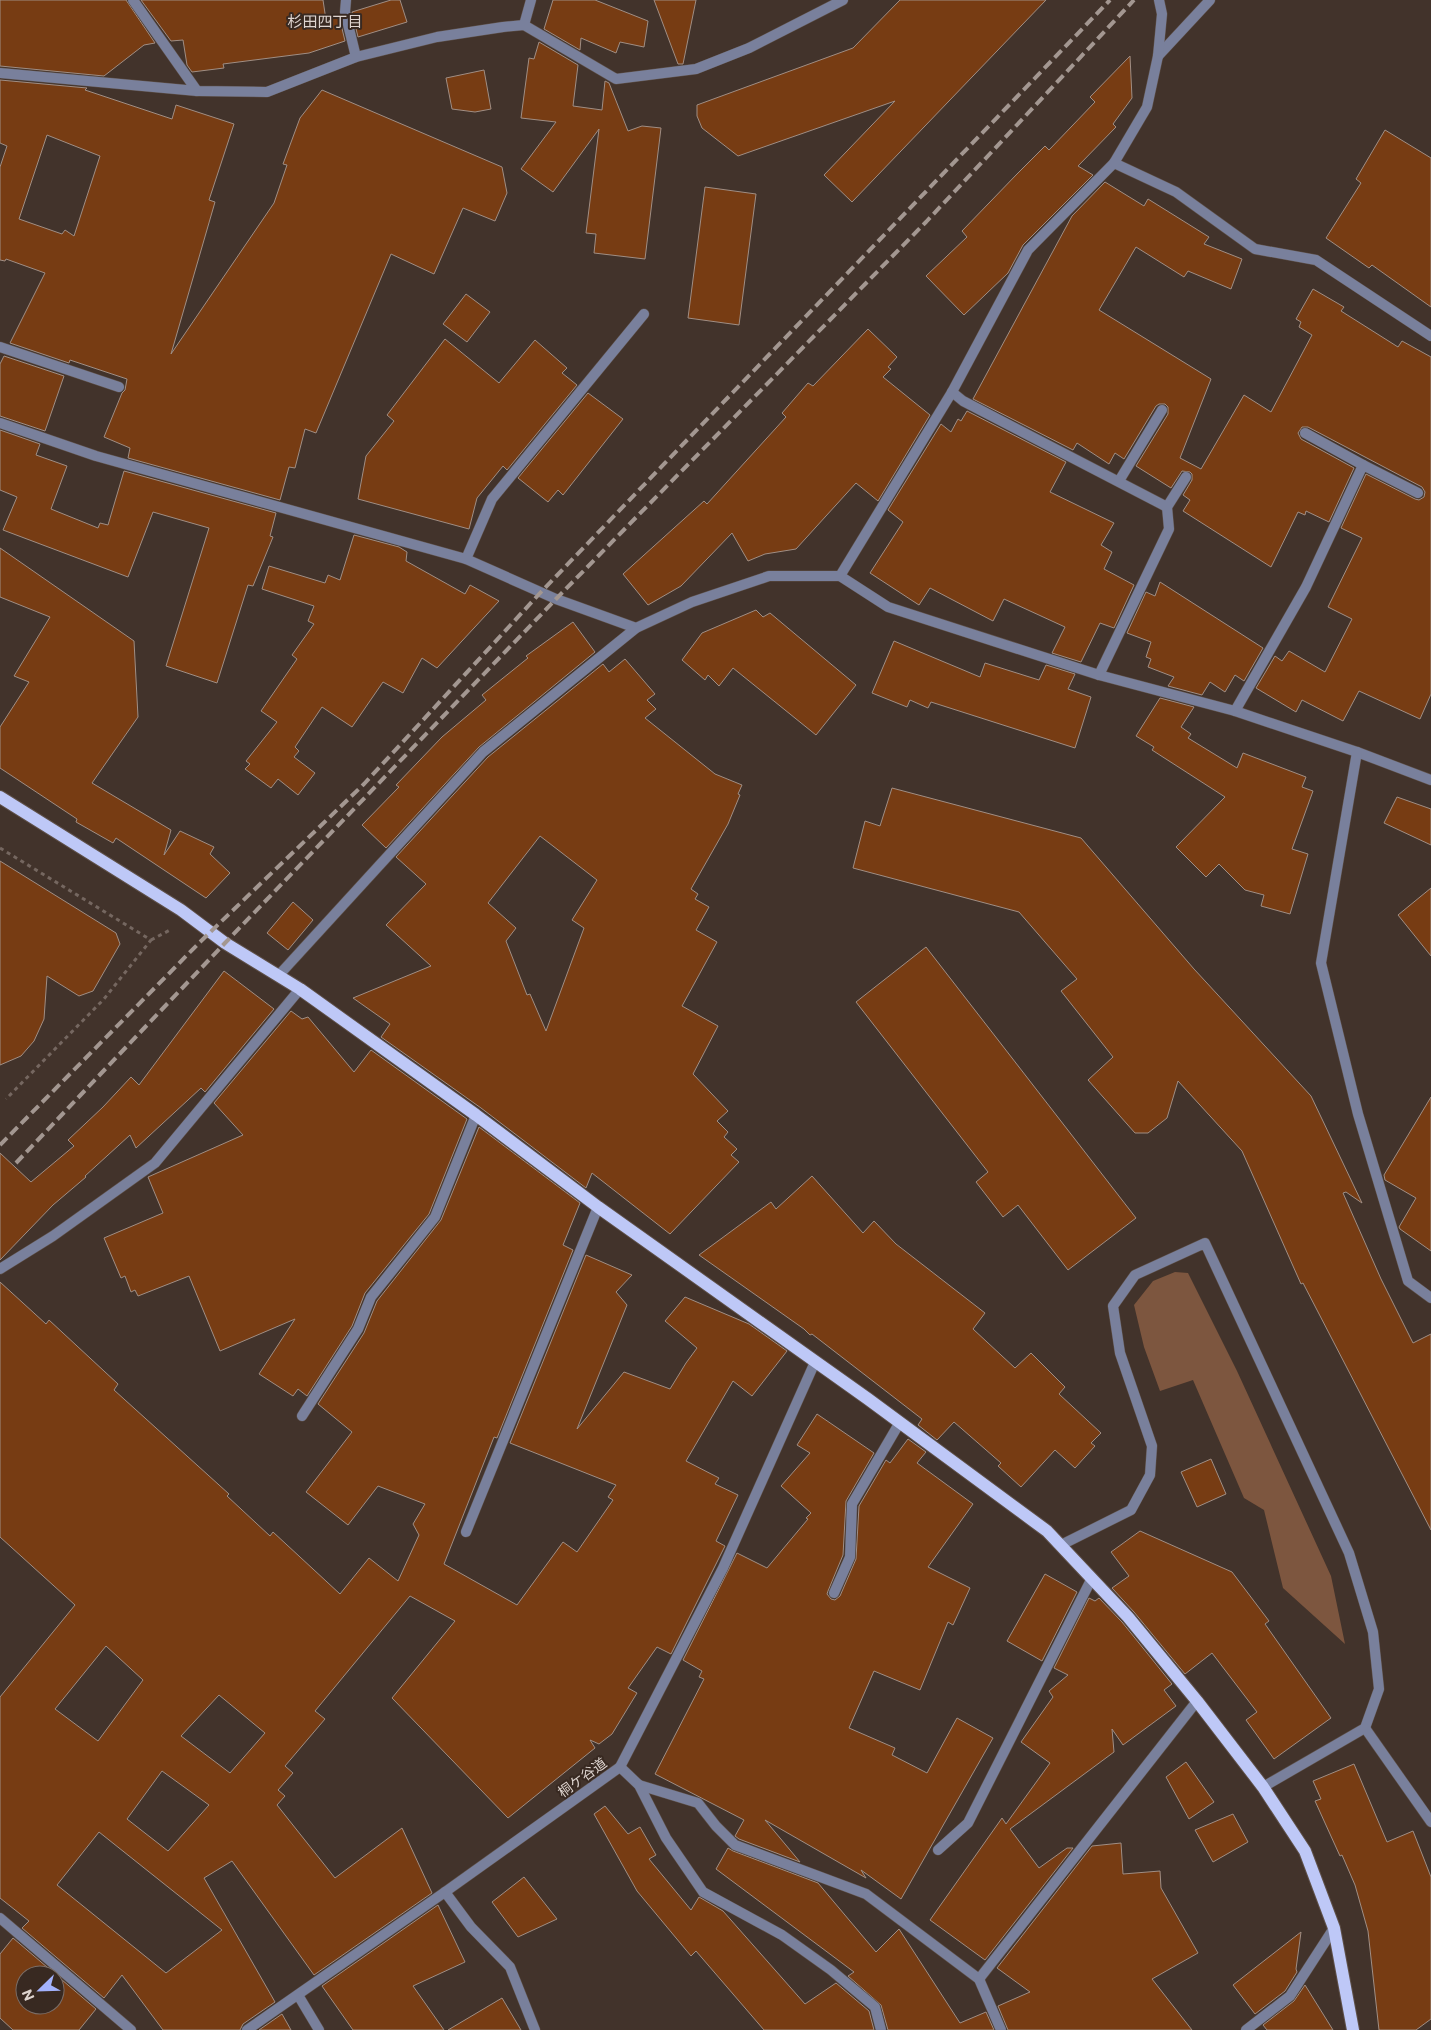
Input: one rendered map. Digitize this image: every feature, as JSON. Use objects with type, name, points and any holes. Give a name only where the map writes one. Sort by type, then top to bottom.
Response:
[{"type":"main road","points":[[0,797],[181,910],[225,943],[300,989],[476,1115],[598,1207],[900,1422],[1046,1531],[1128,1617],[1197,1701],[1263,1787],[1305,1851],[1334,1928],[1354,2030]]},
{"type":"street","points":[[133,0],[197,91]]},
{"type":"street","points":[[346,0],[346,12],[356,57]]},
{"type":"street","points":[[524,25],[531,0]]},
{"type":"street","points":[[0,73],[197,91],[267,92],[356,57],[437,37],[503,26],[524,25],[616,79],[696,69],[749,48],[843,0]]},
{"type":"street","points":[[840,576],[952,392],[1028,250],[1114,164],[1147,107],[1158,56],[1162,14],[1159,0]]},
{"type":"street","points":[[1158,56],[1210,0]]},
{"type":"street","points":[[1114,164],[1176,192],[1254,249],[1316,260],[1431,336]]},
{"type":"street","points":[[466,559],[492,499],[644,314]]},
{"type":"street","points":[[0,347],[119,386]]},
{"type":"street","points":[[952,392],[963,401],[1167,507]]},
{"type":"street","points":[[1119,481],[1162,410]]},
{"type":"street","points":[[0,422],[96,456],[466,559],[556,599],[636,628]]},
{"type":"street","points":[[1304,433],[1418,493]]},
{"type":"street","points":[[1235,711],[1306,587],[1363,465]]},
{"type":"street","points":[[1098,675],[1169,529],[1167,507],[1186,477]]},
{"type":"street","points":[[279,976],[482,752],[636,628],[692,602],[769,576],[840,576],[888,607],[1098,675],[1235,711],[1357,752],[1431,780]]},
{"type":"street","points":[[1357,752],[1321,963],[1358,1114],[1408,1281],[1431,1298]]},
{"type":"street","points":[[0,1268],[53,1236],[155,1163],[300,989]]},
{"type":"street","points":[[302,1416],[358,1329],[371,1297],[435,1218],[476,1115]]},
{"type":"street","points":[[466,1532],[598,1207]]},
{"type":"street","points":[[1061,1545],[1131,1510],[1150,1475],[1152,1446],[1120,1353],[1113,1306],[1135,1275],[1205,1243],[1349,1552],[1373,1632],[1379,1689],[1365,1728],[1263,1787]]},
{"type":"street","points":[[620,1767],[722,1568],[815,1362]]},
{"type":"street","points":[[834,1593],[850,1557],[852,1504],[900,1422]]},
{"type":"street","points":[[938,1850],[968,1822],[1092,1578]]},
{"type":"street","points":[[978,1980],[1197,1701]]},
{"type":"street","points":[[1365,1728],[1431,1822]]},
{"type":"street","name":"桐ケ谷道","points":[[248,2030],[620,1767],[639,1785],[666,1838],[702,1892],[782,1935],[832,1970],[875,2007],[881,2030]]},
{"type":"street","points":[[639,1785],[698,1803],[716,1826],[735,1845],[866,1894],[978,1980],[1001,2030]]},
{"type":"street","points":[[445,1892],[471,1927],[510,1967],[535,2030]]},
{"type":"street","points":[[0,1918],[131,2030]]},
{"type":"street","points":[[1246,2030],[1290,1996],[1334,1928]]},
{"type":"street","points":[[298,1995],[319,2030]]},
{"type":"path","points":[[0,848],[151,940],[104,999],[6,1099]]},
{"type":"shaded area","points":[[1175,1272],[1188,1273],[1237,1371],[1331,1576],[1345,1644],[1283,1588],[1264,1510],[1244,1498],[1193,1380],[1160,1391],[1144,1347],[1134,1305],[1153,1281]]},
{"type":"building","points":[[0,0],[126,0],[155,43],[144,45],[104,76],[0,66]]},
{"type":"building","points":[[141,0],[323,0],[326,20],[339,16],[345,41],[309,53],[223,64],[224,68],[192,72],[187,65],[183,40],[171,41]]},
{"type":"building","points":[[391,0],[400,0],[407,22],[358,37],[352,12]]},
{"type":"building","points":[[553,0],[595,0],[648,21],[644,47],[620,42],[616,53],[581,38],[580,50],[544,29]]},
{"type":"building","points":[[654,0],[696,0],[683,64],[678,64]]},
{"type":"building","points":[[900,0],[1046,0],[852,202],[824,175],[895,101],[738,156],[702,128],[697,116],[697,105],[853,48]]},
{"type":"building","points":[[539,42],[578,65],[573,106],[602,110],[605,81],[609,83],[628,131],[642,126],[661,128],[645,259],[594,253],[596,234],[586,233],[599,129],[553,192],[521,169],[556,122],[521,118],[529,58],[534,59]]},
{"type":"building","points":[[1130,56],[1132,98],[1113,124],[1116,127],[1078,166],[1093,175],[1023,245],[1008,273],[964,315],[926,276],[967,237],[962,231],[1017,174],[1045,146],[1049,150],[1095,102],[1090,97]]},
{"type":"building","points":[[484,70],[491,109],[475,112],[452,109],[446,78]]},
{"type":"building","points":[[0,80],[87,88],[85,90],[172,119],[176,105],[234,124],[209,200],[215,202],[171,354],[274,203],[287,165],[283,164],[300,118],[322,90],[502,167],[507,193],[495,221],[463,208],[434,274],[391,254],[316,433],[305,429],[295,468],[289,467],[280,500],[128,458],[130,448],[104,437],[122,393],[125,390],[127,379],[70,360],[69,363],[10,343],[45,273],[6,259],[5,261],[0,260],[0,167],[7,146],[0,143]],"holes":[[[47,135],[100,156],[74,236],[65,230],[62,234],[19,219]]]},
{"type":"building","points":[[1385,130],[1431,158],[1431,307],[1372,265],[1369,268],[1326,238],[1361,183],[1356,179]]},
{"type":"building","points":[[1105,182],[1144,206],[1148,199],[1209,237],[1204,244],[1242,259],[1231,289],[1188,271],[1184,277],[1136,247],[1099,310],[1211,379],[1180,458],[1201,469],[1244,395],[1271,412],[1312,335],[1299,327],[1301,322],[1296,319],[1313,289],[1344,307],[1341,311],[1398,347],[1402,341],[1431,357],[1431,694],[1420,719],[1359,691],[1343,721],[1302,700],[1296,712],[1256,688],[1275,656],[1282,661],[1289,651],[1325,672],[1352,619],[1328,607],[1362,538],[1341,528],[1366,474],[1419,500],[1424,497],[1425,492],[1422,487],[1308,427],[1302,427],[1298,433],[1301,439],[1354,468],[1329,522],[1306,511],[1305,515],[1298,512],[1271,567],[1183,511],[1190,500],[1183,495],[1192,480],[1190,472],[1182,471],[1171,488],[1136,466],[1168,414],[1168,407],[1165,404],[1156,406],[1124,459],[1115,453],[1109,464],[1077,443],[1073,450],[973,399],[1072,216]]},
{"type":"building","points":[[705,187],[756,194],[739,325],[688,318]]},
{"type":"building","points":[[466,294],[490,312],[467,342],[443,324]]},
{"type":"building","points":[[868,329],[897,357],[888,367],[891,369],[883,377],[930,415],[878,501],[856,483],[796,549],[765,554],[748,561],[732,533],[681,586],[648,605],[623,574],[704,501],[707,504],[786,417],[782,413],[808,383],[813,386]]},
{"type":"building","points":[[445,339],[499,383],[535,340],[567,368],[562,373],[577,385],[507,470],[503,466],[477,498],[469,529],[358,499],[366,456],[394,421],[387,415]]},
{"type":"building","points":[[4,356],[64,376],[45,431],[0,416],[0,364]]},
{"type":"building","points":[[588,393],[623,419],[563,495],[558,490],[548,502],[518,478]]},
{"type":"building","points":[[967,411],[1066,462],[1050,492],[1114,523],[1101,545],[1112,552],[1104,569],[1134,585],[1114,628],[1100,623],[1081,662],[1052,653],[1065,627],[1004,599],[993,621],[930,588],[919,605],[870,573],[903,522],[888,510],[941,424],[951,432],[958,419],[961,421]]},
{"type":"building","points":[[0,430],[40,444],[36,455],[67,466],[51,509],[98,528],[100,523],[108,525],[124,471],[276,513],[270,536],[273,537],[253,586],[248,585],[217,683],[166,666],[209,528],[153,512],[128,577],[3,530],[17,497],[0,490]]},
{"type":"building","points":[[354,535],[399,547],[407,552],[406,561],[465,594],[470,585],[499,601],[437,668],[422,658],[403,693],[383,682],[352,727],[322,707],[295,747],[299,751],[294,757],[315,773],[298,795],[278,779],[271,788],[245,769],[250,764],[246,761],[277,722],[261,711],[297,659],[292,655],[314,624],[308,621],[314,606],[262,589],[269,566],[325,583],[328,575],[340,580]]},
{"type":"building","points":[[0,548],[134,641],[138,717],[92,783],[171,830],[164,855],[180,831],[214,847],[210,854],[230,873],[206,898],[116,838],[113,843],[76,822],[77,819],[0,768],[0,727],[29,682],[14,676],[50,617],[0,597]]},
{"type":"building","points":[[1160,582],[1263,648],[1244,681],[1235,675],[1225,692],[1210,682],[1202,695],[1168,686],[1174,677],[1148,667],[1151,659],[1146,657],[1151,642],[1127,633],[1146,592],[1155,596]]},
{"type":"building","points":[[756,610],[763,617],[770,613],[856,685],[816,735],[733,668],[719,686],[708,675],[705,680],[682,660],[702,633]]},
{"type":"building","points":[[573,622],[595,652],[479,747],[386,848],[362,825],[399,787],[396,785],[442,737],[486,700],[482,695],[528,658],[526,656]]},
{"type":"building","points":[[894,641],[980,677],[985,663],[1039,680],[1046,665],[1075,674],[1068,689],[1091,697],[1075,748],[931,702],[928,708],[910,700],[907,707],[872,693]]},
{"type":"building","points":[[625,659],[655,694],[647,700],[656,709],[645,718],[715,774],[742,785],[728,824],[691,889],[698,894],[695,899],[709,907],[696,930],[717,942],[682,1006],[718,1026],[693,1074],[728,1111],[717,1121],[728,1132],[724,1137],[737,1149],[731,1155],[739,1162],[670,1234],[592,1173],[586,1188],[481,1108],[381,1037],[390,1024],[353,998],[431,966],[386,925],[426,884],[396,857],[488,757],[603,664],[609,672]],"holes":[[[540,836],[597,880],[572,920],[584,928],[546,1031],[530,994],[527,995],[506,941],[516,928],[488,903]]]},
{"type":"building","points":[[1160,698],[1194,707],[1181,727],[1191,734],[1188,738],[1237,768],[1243,753],[1306,777],[1302,787],[1313,791],[1292,849],[1308,854],[1290,914],[1261,906],[1264,895],[1245,890],[1219,864],[1206,877],[1176,847],[1225,797],[1152,750],[1154,747],[1136,736]]},
{"type":"building","points":[[892,788],[1081,838],[1194,969],[1311,1096],[1362,1203],[1346,1192],[1343,1193],[1381,1279],[1413,1343],[1431,1334],[1431,1530],[1303,1283],[1301,1284],[1242,1151],[1178,1081],[1167,1118],[1148,1133],[1135,1133],[1088,1080],[1113,1057],[1061,991],[1077,979],[1019,912],[853,868],[865,821],[880,826]]},
{"type":"building","points":[[1397,797],[1431,809],[1431,845],[1384,823]]},
{"type":"building","points":[[0,861],[116,933],[120,944],[93,991],[79,996],[47,976],[44,1019],[34,1041],[21,1056],[0,1065]]},
{"type":"building","points":[[1431,888],[1431,956],[1398,915]]},
{"type":"building","points":[[293,902],[313,920],[288,950],[267,933]]},
{"type":"building","points":[[926,947],[1136,1218],[1068,1270],[1018,1205],[1003,1217],[976,1182],[988,1172],[856,1002]]},
{"type":"building","points":[[224,971],[274,1009],[205,1092],[201,1088],[136,1148],[130,1135],[53,1205],[0,1260],[0,1153],[31,1182],[74,1146],[68,1140],[131,1077],[139,1085]]},
{"type":"building","points":[[291,1011],[302,1019],[308,1017],[354,1072],[371,1050],[467,1119],[429,1214],[365,1293],[352,1326],[307,1396],[298,1389],[293,1396],[259,1374],[295,1319],[220,1351],[189,1276],[138,1296],[135,1290],[131,1292],[125,1276],[121,1278],[104,1238],[163,1213],[148,1177],[243,1135],[214,1103]]},
{"type":"building","points":[[1431,1097],[1431,1251],[1399,1227],[1416,1198],[1385,1180],[1384,1175]]},
{"type":"building","points":[[479,1127],[580,1203],[563,1245],[573,1250],[497,1438],[494,1437],[444,1564],[517,1605],[563,1542],[577,1552],[613,1500],[608,1497],[616,1485],[510,1443],[586,1255],[632,1275],[616,1292],[627,1305],[577,1429],[624,1372],[670,1389],[697,1348],[665,1321],[685,1297],[749,1324],[787,1351],[752,1396],[733,1381],[686,1461],[719,1478],[715,1484],[738,1495],[716,1541],[725,1546],[671,1654],[657,1647],[628,1688],[637,1693],[612,1734],[599,1744],[590,1740],[595,1748],[508,1818],[392,1698],[455,1621],[410,1596],[315,1711],[325,1719],[285,1766],[293,1773],[278,1790],[285,1796],[277,1805],[335,1878],[402,1828],[432,1893],[314,1975],[232,1861],[204,1878],[275,2002],[243,2024],[240,2030],[163,2030],[122,1975],[104,1998],[22,1928],[29,1921],[0,1898],[0,1697],[75,1605],[0,1537],[0,1282],[46,1324],[49,1320],[118,1384],[114,1390],[229,1494],[227,1496],[270,1536],[273,1532],[340,1594],[369,1558],[398,1581],[419,1535],[413,1524],[425,1504],[378,1486],[348,1525],[306,1492],[352,1432],[318,1404],[364,1333],[377,1301],[441,1220]],"holes":[[[106,1646],[143,1680],[98,1741],[55,1709]],[[219,1695],[265,1733],[230,1773],[181,1736]],[[162,1771],[209,1805],[168,1851],[127,1819]],[[99,1832],[222,1930],[166,1973],[57,1885]]]},
{"type":"building","points":[[812,1176],[863,1233],[874,1221],[896,1244],[985,1313],[973,1329],[1015,1368],[1031,1353],[1065,1387],[1059,1394],[1101,1433],[1091,1443],[1095,1446],[1075,1468],[1055,1450],[1021,1487],[998,1466],[1001,1463],[954,1422],[937,1440],[918,1425],[922,1419],[812,1334],[810,1335],[699,1255],[771,1202],[776,1209]]},
{"type":"building","points":[[817,1414],[874,1453],[846,1501],[843,1555],[827,1594],[831,1599],[835,1600],[840,1596],[856,1559],[859,1506],[886,1460],[890,1463],[908,1439],[926,1452],[917,1463],[973,1504],[928,1567],[970,1588],[953,1625],[948,1622],[920,1690],[874,1671],[849,1728],[895,1748],[892,1755],[927,1773],[957,1718],[993,1738],[901,1899],[861,1870],[866,1878],[765,1820],[800,1862],[739,1839],[735,1836],[744,1820],[655,1774],[704,1679],[699,1677],[702,1671],[683,1660],[737,1553],[767,1568],[811,1513],[781,1486],[810,1453],[797,1445]]},
{"type":"building","points":[[1211,1459],[1226,1494],[1197,1507],[1181,1472]]},
{"type":"building","points":[[1140,1531],[1232,1572],[1269,1621],[1265,1624],[1331,1718],[1274,1759],[1246,1720],[1257,1712],[1212,1653],[1185,1674],[1112,1588],[1129,1576],[1111,1552]]},
{"type":"building","points":[[1045,1574],[1077,1592],[1042,1661],[1007,1641]]},
{"type":"building","points":[[1089,1598],[1095,1601],[1099,1598],[1122,1622],[1172,1684],[1164,1690],[1176,1706],[1123,1745],[1112,1729],[1114,1752],[1010,1829],[1039,1868],[1067,1848],[1073,1848],[985,1960],[930,1920],[1002,1818],[1006,1824],[1050,1763],[1021,1742],[1053,1697],[1049,1691],[1068,1675],[1054,1668]]},
{"type":"building","points":[[1186,1762],[1214,1802],[1189,1819],[1166,1777]]},
{"type":"building","points":[[1354,1764],[1387,1842],[1413,1831],[1431,1877],[1431,2019],[1416,2030],[1379,2030],[1368,1931],[1355,1885],[1315,1801],[1321,1799],[1313,1781]]},
{"type":"building","points":[[605,1806],[628,1834],[640,1827],[656,1855],[649,1859],[691,1910],[699,1897],[723,1911],[805,2004],[836,1983],[869,2011],[874,2030],[764,2030],[696,1951],[691,1956],[637,1891],[594,1814]]},
{"type":"building","points":[[1233,1814],[1248,1842],[1213,1862],[1195,1830]]},
{"type":"building","points":[[1121,1843],[1123,1874],[1160,1871],[1161,1888],[1198,1953],[1152,1979],[1192,2030],[1008,2030],[998,2006],[1030,1992],[997,1968],[1092,1846]]},
{"type":"building","points":[[728,1848],[818,1883],[876,1952],[899,1929],[960,2023],[986,2012],[994,2030],[888,2030],[881,2005],[848,1976],[854,1972],[716,1869]]},
{"type":"building","points":[[524,1877],[557,1919],[518,1937],[492,1902]]},
{"type":"building","points":[[438,1905],[465,1962],[413,1986],[444,2030],[353,2030],[322,1986]]},
{"type":"building","points":[[1301,1932],[1297,1972],[1285,1991],[1255,2014],[1233,1985]]},
{"type":"building","points":[[13,1938],[45,1965],[15,1965],[15,2015],[65,2015],[65,1982],[96,2009],[79,2030],[13,2030],[0,2018],[0,1954]]},
{"type":"building","points":[[1305,1985],[1333,2030],[1267,2030],[1263,2025],[1294,2001]]},
{"type":"building","points":[[502,1998],[521,2030],[448,2030]]},
{"type":"building","points":[[282,2014],[291,2030],[259,2030]]},
{"type":"railway","points":[[0,1145],[199,943],[364,784],[541,592],[1110,0]]},
{"type":"railway","points":[[16,1163],[556,599],[926,222],[1134,0]]},
{"type":"district","name":"杉田四丁目","points":[[325,21]]}]
